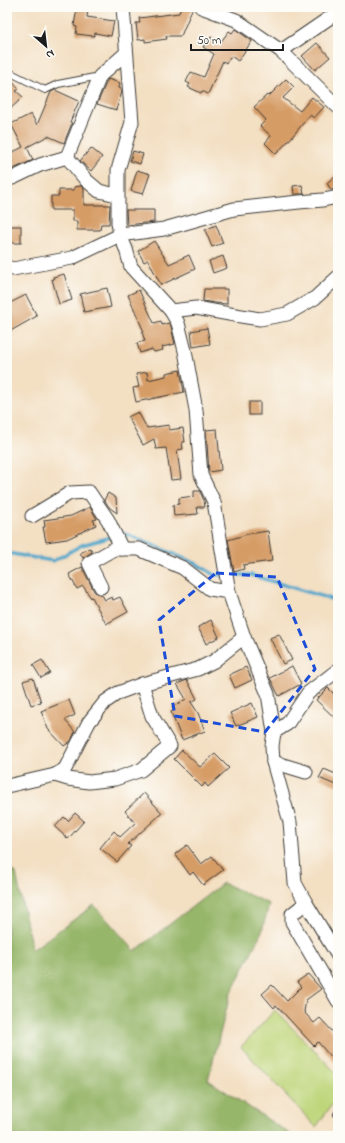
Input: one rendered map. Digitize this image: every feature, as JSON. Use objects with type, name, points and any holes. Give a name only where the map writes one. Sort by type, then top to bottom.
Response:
[{"type":"street","points":[[122,7],[132,122],[118,170],[117,195],[120,235],[131,267],[171,311],[178,323],[196,410],[201,475],[214,502],[229,592],[244,637],[268,694],[274,732],[272,746],[273,762],[290,822],[296,883],[306,903],[338,956]]},
{"type":"street","points":[[201,7],[236,20],[280,51],[338,107]]},
{"type":"street","points":[[280,51],[338,12]]},
{"type":"street","points":[[67,157],[100,76],[126,53]]},
{"type":"street","points":[[67,157],[86,180],[100,191],[117,195]]},
{"type":"street","points":[[7,178],[13,178],[40,165],[67,157]]},
{"type":"street","points":[[7,267],[13,269],[72,258],[120,235],[164,229],[234,209],[323,200],[338,197]]},
{"type":"street","points":[[171,311],[196,308],[235,316],[260,319],[288,314],[315,298],[338,277]]},
{"type":"street","points":[[32,516],[70,493],[89,492],[108,520],[122,549]]},
{"type":"street","points":[[101,587],[89,564],[114,549],[139,549],[183,568],[210,589],[229,592]]},
{"type":"street","points":[[7,786],[55,775],[64,768],[89,722],[105,702],[118,693],[142,684],[198,669],[214,661],[244,637]]},
{"type":"street","points":[[274,732],[287,724],[308,693],[338,670]]},
{"type":"street","points":[[55,775],[68,779],[89,782],[115,779],[141,770],[170,746],[152,716],[142,684]]},
{"type":"street","points":[[273,762],[306,772]]},
{"type":"street","points":[[306,903],[292,914],[292,922],[338,1001]]},
{"type":"lane","points":[[7,71],[45,90],[58,84],[100,76]]},
{"type":"highlighted area","points":[[216,573],[277,577],[315,669],[265,732],[175,716],[159,620]]},
{"type":"green space","points":[[7,868],[16,873],[32,950],[94,905],[135,951],[223,883],[269,904],[262,931],[230,995],[208,1080],[293,1136],[7,1136]]},
{"type":"green space","points":[[275,1010],[338,1075],[338,1096],[316,1127],[241,1047]]},
{"type":"building","points":[[181,7],[193,7],[181,36],[166,36],[167,39],[145,42],[145,39],[138,40],[136,23],[140,23],[139,18],[179,13]]},
{"type":"building","points":[[77,8],[88,10],[87,17],[114,21],[111,36],[95,33],[94,36],[76,34],[77,27],[74,26]]},
{"type":"building","points":[[235,29],[252,41],[238,61],[231,56],[226,63],[223,61],[208,94],[202,91],[201,93],[188,87],[190,84],[186,82],[191,72],[204,77],[214,54],[203,47],[211,37],[220,43],[229,31],[232,33]]},
{"type":"building","points":[[317,43],[330,57],[315,70],[302,56]]},
{"type":"building","points":[[7,76],[19,89],[16,91],[23,97],[7,112]]},
{"type":"building","points":[[108,79],[120,83],[119,88],[122,92],[116,110],[97,104]]},
{"type":"building","points":[[286,79],[294,87],[283,98],[300,111],[312,97],[324,107],[314,118],[310,115],[276,154],[265,143],[271,136],[260,126],[266,120],[254,107],[267,95],[269,96]]},
{"type":"building","points":[[55,90],[79,101],[70,122],[72,123],[64,143],[48,136],[27,147],[33,160],[11,170],[7,170],[7,155],[23,147],[11,124],[31,114],[37,125],[51,92]]},
{"type":"building","points":[[91,148],[102,157],[91,171],[80,161]]},
{"type":"building","points":[[133,151],[143,154],[140,164],[130,161]]},
{"type":"building","points":[[137,170],[150,174],[143,194],[131,191]]},
{"type":"building","points":[[338,173],[338,189],[331,190],[327,183]]},
{"type":"building","points":[[302,185],[304,194],[294,194],[293,186]]},
{"type":"building","points":[[81,186],[84,189],[84,205],[110,205],[109,224],[101,224],[100,230],[77,230],[77,221],[73,221],[73,210],[51,210],[51,196],[59,196],[59,190],[74,190],[74,187]]},
{"type":"building","points":[[126,210],[154,210],[154,222],[127,225]]},
{"type":"building","points":[[216,225],[223,243],[212,247],[205,230]]},
{"type":"building","points":[[7,226],[21,226],[21,243],[7,243]]},
{"type":"building","points":[[154,241],[169,264],[189,255],[195,269],[161,285],[148,260],[144,262],[138,251]]},
{"type":"building","points":[[223,256],[227,268],[213,273],[209,261]]},
{"type":"building","points":[[64,274],[72,300],[59,304],[52,279],[54,279],[53,277]]},
{"type":"building","points":[[107,288],[111,307],[84,312],[80,294]]},
{"type":"building","points":[[204,289],[227,289],[227,304],[203,301]]},
{"type":"building","points":[[139,290],[154,323],[161,321],[162,325],[169,323],[171,326],[175,344],[162,347],[163,350],[154,352],[152,349],[140,353],[137,343],[145,341],[142,332],[144,332],[128,295]]},
{"type":"building","points":[[26,295],[37,316],[7,333],[7,310],[11,308],[8,304]]},
{"type":"building","points":[[207,328],[210,344],[193,347],[191,331]]},
{"type":"building","points":[[180,370],[184,392],[136,402],[133,388],[139,387],[136,374],[147,372],[148,380],[166,376],[166,373]]},
{"type":"building","points":[[249,402],[260,402],[260,415],[249,415]]},
{"type":"building","points":[[138,412],[147,428],[169,425],[169,430],[183,428],[185,442],[182,442],[183,449],[177,450],[181,479],[171,480],[166,448],[156,449],[154,439],[143,445],[128,417]]},
{"type":"building","points":[[217,429],[221,470],[209,472],[206,430]]},
{"type":"building","points":[[194,491],[200,491],[205,507],[197,507],[198,514],[174,516],[173,505],[179,504],[179,498],[194,496]]},
{"type":"building","points":[[108,493],[116,498],[117,513],[110,508],[104,500]]},
{"type":"building","points":[[90,507],[97,519],[93,520],[96,525],[67,539],[46,542],[43,527],[45,527],[44,520],[71,516]]},
{"type":"building","points":[[268,531],[272,561],[243,565],[244,569],[234,572],[228,540],[248,534]]},
{"type":"building","points":[[90,548],[92,552],[83,558],[80,553]]},
{"type":"building","points":[[82,567],[96,593],[102,595],[105,600],[112,597],[113,600],[120,597],[128,612],[106,624],[92,597],[91,598],[83,586],[77,589],[69,574]]},
{"type":"building","points":[[211,620],[219,637],[206,644],[198,627]]},
{"type":"building","points":[[279,634],[292,660],[283,664],[270,638]]},
{"type":"building","points":[[42,660],[50,673],[41,678],[33,665]]},
{"type":"building","points":[[292,666],[301,684],[279,696],[270,678]]},
{"type":"building","points":[[246,667],[252,680],[235,688],[229,675]]},
{"type":"building","points":[[33,678],[41,702],[31,705],[23,681]]},
{"type":"building","points":[[187,680],[197,699],[191,702],[198,713],[205,731],[182,740],[171,712],[174,710],[172,707],[186,699],[177,684]]},
{"type":"building","points":[[328,688],[338,698],[338,721],[316,700]]},
{"type":"building","points":[[69,700],[75,715],[65,720],[75,732],[71,741],[64,746],[48,729],[41,711]]},
{"type":"building","points":[[252,703],[258,717],[236,726],[230,713]]},
{"type":"building","points":[[182,750],[200,767],[215,754],[229,768],[208,787],[205,783],[202,787],[174,759]]},
{"type":"building","points":[[324,769],[338,775],[338,786],[319,778]]},
{"type":"building","points":[[144,793],[162,813],[128,844],[131,846],[117,862],[100,848],[114,831],[120,837],[135,823],[125,811]]},
{"type":"building","points":[[75,813],[84,821],[68,839],[55,827],[64,817],[68,821]]},
{"type":"building","points":[[187,845],[201,864],[212,856],[223,870],[203,885],[193,872],[190,875],[175,854]]},
{"type":"building","points":[[308,974],[321,989],[306,1000],[304,1012],[314,1023],[320,1018],[334,1033],[338,1029],[338,1066],[318,1042],[314,1046],[276,1005],[274,1008],[262,994],[272,985],[287,1001],[301,987],[297,982]]},
{"type":"waterway","points":[[124,533],[195,563],[215,575],[223,575]]},
{"type":"waterway","points":[[7,553],[53,561],[82,545],[111,537]]},
{"type":"waterway","points":[[230,575],[251,575],[331,599],[338,598]]}]
